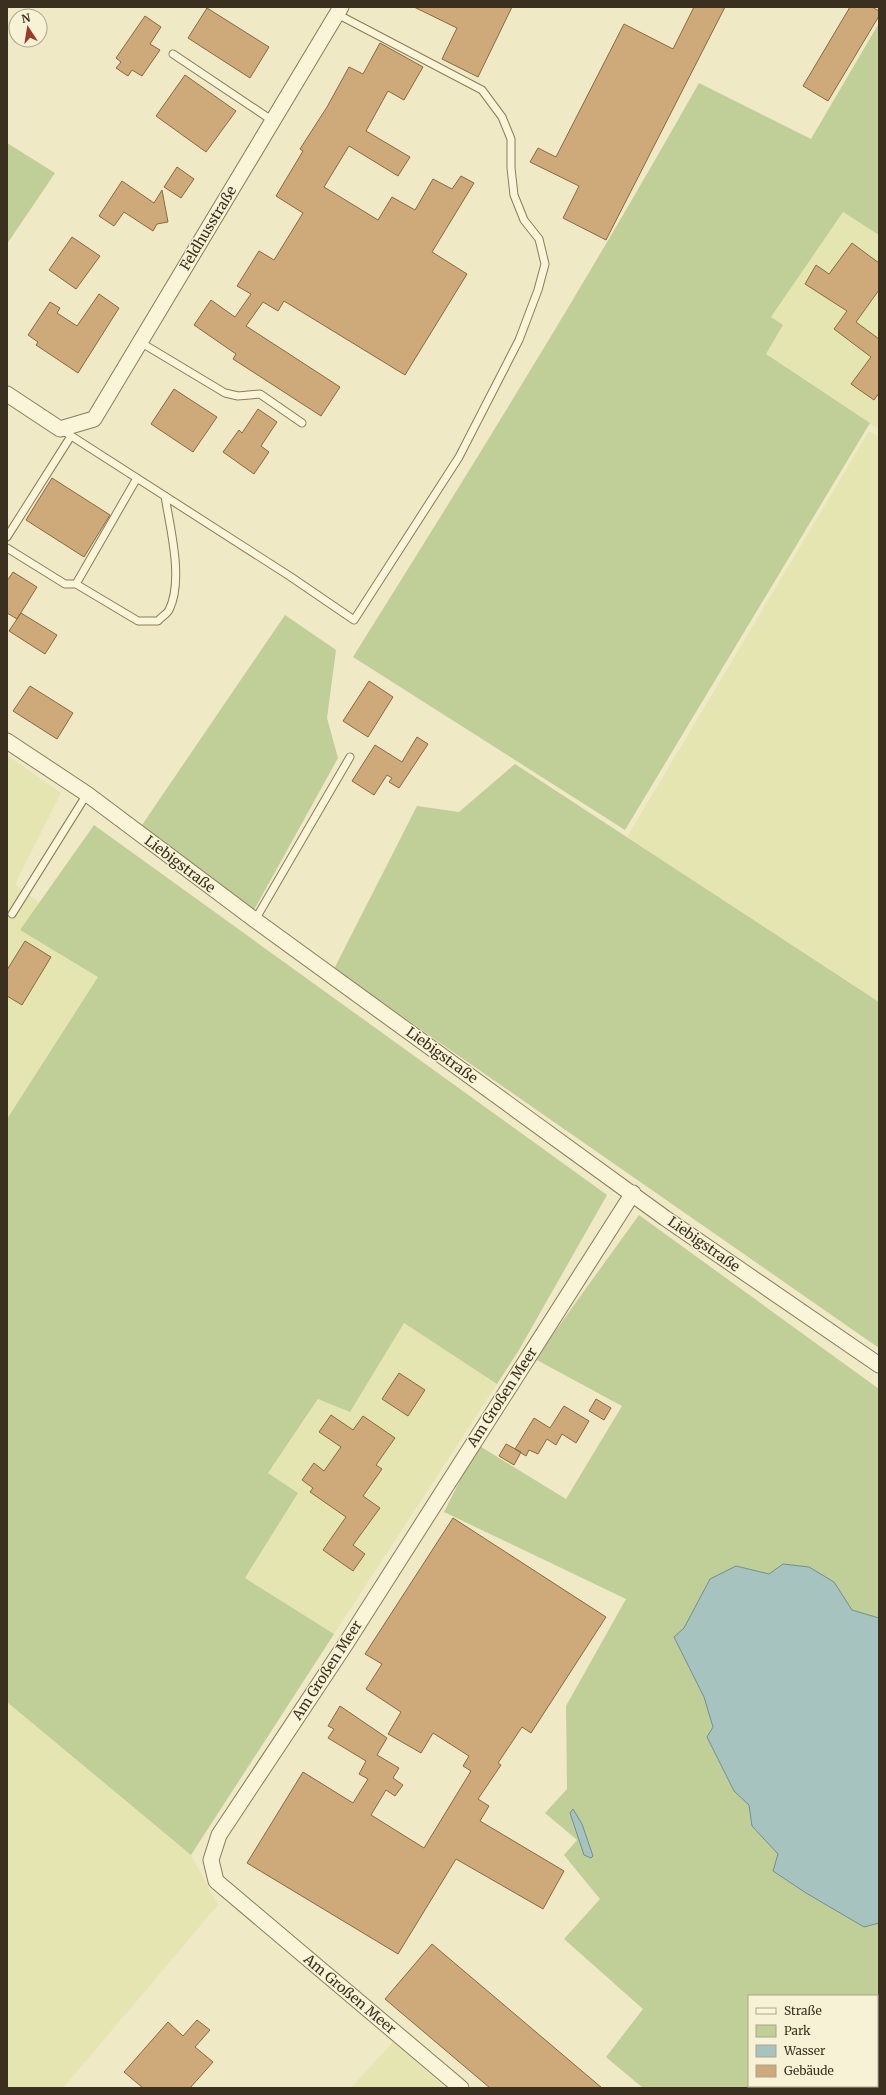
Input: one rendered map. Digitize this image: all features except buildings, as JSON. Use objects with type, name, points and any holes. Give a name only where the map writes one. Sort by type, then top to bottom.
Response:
[{"type":"street","name":"Feldhusstraße","points":[[65,433],[94,419],[339,11]]},
{"type":"street","points":[[7,394],[65,433]]},
{"type":"street","name":"Liebigstraße","points":[[7,741],[87,794],[255,920],[633,1193],[879,1365]]},
{"type":"street","name":"Am Großen Meer","points":[[462,2088],[216,1881],[211,1860],[219,1835],[344,1645],[633,1193]]},
{"type":"lane","points":[[7,537],[65,433],[292,577],[354,620],[459,457],[519,340],[538,290],[545,264],[539,239],[524,220],[514,195],[511,168],[511,139],[502,117],[482,90],[339,11]]},
{"type":"lane","points":[[173,54],[273,121]]},
{"type":"lane","points":[[140,342],[225,393],[238,396],[260,394],[302,424]]},
{"type":"lane","points":[[76,584],[137,478]]},
{"type":"lane","points":[[7,548],[65,584],[76,584],[138,621],[158,621],[169,610],[174,588],[176,564],[165,496]]},
{"type":"lane","points":[[255,920],[350,757]]},
{"type":"lane","points":[[12,914],[87,794]]},
{"type":"green space","points":[[879,23],[879,235],[843,212],[771,317],[783,325],[766,354],[870,423],[625,830],[353,657],[529,372],[699,83],[811,139]]},
{"type":"green space","points":[[7,143],[55,173],[7,244]]},
{"type":"green space","points":[[843,212],[879,235],[879,429],[766,354],[783,326],[771,317]]},
{"type":"green space","points":[[869,431],[879,437],[879,1002],[627,837]]},
{"type":"green space","points":[[285,615],[336,650],[327,718],[338,758],[254,910],[142,825]]},
{"type":"green space","points":[[7,755],[61,793],[15,884],[40,903],[20,930],[98,977],[7,1119]]},
{"type":"green space","points":[[515,764],[879,1002],[879,1348],[334,969],[417,806],[459,812]]},
{"type":"green space","points":[[94,825],[607,1195],[519,1350],[497,1384],[404,1323],[350,1412],[318,1399],[268,1473],[298,1493],[245,1578],[334,1634],[191,1855],[7,1702],[7,1119],[98,977],[20,930]]},
{"type":"green space","points":[[639,1215],[879,1389],[879,1618],[852,1610],[834,1582],[784,1564],[769,1574],[736,1566],[694,1610],[684,1628],[674,1637],[704,1697],[713,1727],[707,1737],[734,1791],[749,1805],[752,1826],[778,1854],[773,1871],[806,1893],[864,1927],[879,1923],[879,2088],[643,2088],[606,2057],[643,2009],[564,1939],[600,1899],[564,1855],[577,1840],[545,1813],[567,1789],[566,1706],[626,1599],[444,1512],[478,1445],[566,1499],[622,1406],[535,1359]],"holes":[[[570,1813],[591,1858],[584,1855]]]},
{"type":"green space","points":[[404,1323],[497,1384],[334,1634],[245,1578],[298,1493],[268,1473],[319,1399],[350,1411]]},
{"type":"green space","points":[[7,1702],[191,1855],[218,1905],[63,2088],[7,2088]]},
{"type":"green space","points":[[393,2042],[446,2088],[351,2088]]},
{"type":"water","points":[[783,1564],[809,1567],[834,1582],[852,1610],[879,1618],[879,1923],[864,1927],[806,1893],[773,1871],[778,1854],[752,1826],[749,1805],[734,1791],[707,1737],[713,1727],[704,1697],[674,1637],[684,1628],[710,1579],[736,1566],[769,1574]]},
{"type":"water","points":[[573,1809],[582,1824],[593,1856],[591,1858],[584,1855],[570,1813]]}]
